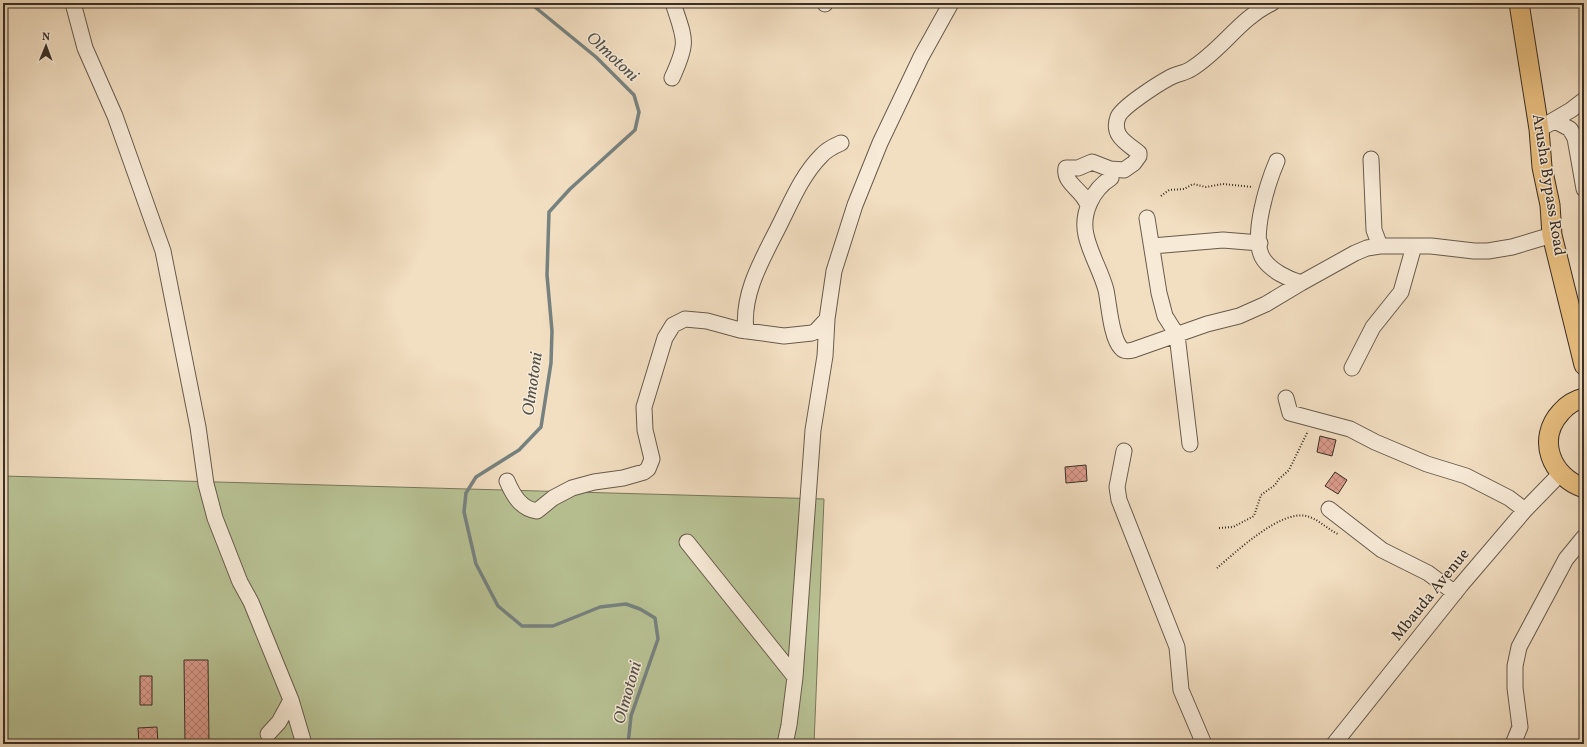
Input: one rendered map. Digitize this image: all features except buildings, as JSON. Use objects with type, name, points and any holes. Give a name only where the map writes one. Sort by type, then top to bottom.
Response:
[{"type":"main road","name":"Arusha Bypass Road","points":[[1519,3],[1539,129],[1542,167],[1550,205],[1552,234],[1584,365]]},
{"type":"main road","points":[[1583,488],[1572,484],[1560,474],[1552,462],[1548,447],[1549,432],[1555,418],[1566,406],[1578,400],[1584,382]]},
{"type":"street","points":[[73,3],[85,48],[115,116],[162,251],[198,427],[206,484],[215,518],[240,582],[251,602],[291,700],[304,744]]},
{"type":"street","points":[[672,3],[685,40],[681,58],[672,78]]},
{"type":"street","points":[[785,744],[795,677],[813,430],[825,356],[827,319],[834,271],[855,205],[880,143],[918,64],[950,3]]},
{"type":"street","points":[[1088,206],[1084,195],[1068,179],[1066,168],[1069,166],[1078,168],[1092,162],[1110,169],[1124,170],[1134,163],[1139,156],[1139,153],[1120,138],[1118,134],[1118,117],[1122,112],[1141,95],[1168,78],[1190,70],[1256,12],[1272,3]]},
{"type":"street","points":[[1539,129],[1571,110],[1584,100]]},
{"type":"street","points":[[1539,129],[1555,121],[1570,129],[1580,137],[1584,189]]},
{"type":"street","points":[[746,331],[744,319],[746,310],[757,270],[767,247],[809,171],[821,156],[841,142]]},
{"type":"street","points":[[1371,159],[1374,230],[1380,246]]},
{"type":"street","points":[[1277,161],[1266,191],[1261,214],[1260,243],[1265,260],[1286,278],[1300,283]]},
{"type":"street","points":[[1111,178],[1101,185],[1092,196],[1088,206],[1086,236],[1106,289],[1110,316],[1120,348],[1125,351],[1132,350],[1207,324],[1239,316],[1282,296],[1300,283],[1355,253],[1380,246],[1414,246],[1488,251],[1504,249],[1552,234]]},
{"type":"street","points":[[1147,218],[1165,316],[1177,335],[1190,444]]},
{"type":"street","points":[[1152,246],[1223,240],[1260,243]]},
{"type":"street","points":[[1352,368],[1373,327],[1401,292],[1414,246]]},
{"type":"street","points":[[507,481],[512,491],[524,507],[537,511],[553,498],[572,488],[594,482],[623,478],[644,472],[651,465],[652,459],[644,415],[646,401],[669,329],[678,321],[697,319],[746,331],[784,336],[806,335],[816,331],[827,319]]},
{"type":"street","points":[[1286,398],[1290,413],[1350,429],[1380,445],[1427,464],[1466,476],[1509,498],[1525,510]]},
{"type":"street","points":[[1124,451],[1117,487],[1119,500],[1177,647],[1180,690],[1204,744]]},
{"type":"street","name":"Mbauda Avenue","points":[[1334,744],[1345,738],[1455,592],[1525,510],[1560,474]]},
{"type":"street","points":[[1329,509],[1382,550],[1428,573],[1455,592]]},
{"type":"street","points":[[1513,744],[1520,727],[1515,688],[1515,666],[1519,647],[1566,559],[1584,537]]},
{"type":"street","points":[[687,542],[795,677]]},
{"type":"street","points":[[268,734],[279,722],[291,700]]},
{"type":"path","points":[[1161,196],[1172,189],[1184,188],[1193,184],[1206,187],[1223,184],[1254,187],[1266,191]]},
{"type":"path","points":[[1219,528],[1233,527],[1254,516],[1261,495],[1275,485],[1278,479],[1289,470],[1311,426],[1320,421]]},
{"type":"path","points":[[1217,568],[1257,535],[1292,516],[1300,515],[1311,517],[1340,535]]},
{"type":"green space","points":[[3,476],[824,499],[814,744],[3,744]]},
{"type":"waterway","name":"Olmotoni","points":[[530,3],[596,57],[634,95],[639,112],[635,130],[570,189],[549,212],[547,275],[552,331],[551,363],[541,427],[519,450],[476,477],[466,493],[464,512],[476,564],[498,606],[522,626],[553,626],[600,607],[626,604],[640,609],[655,618],[658,639],[631,716],[628,744]]}]
